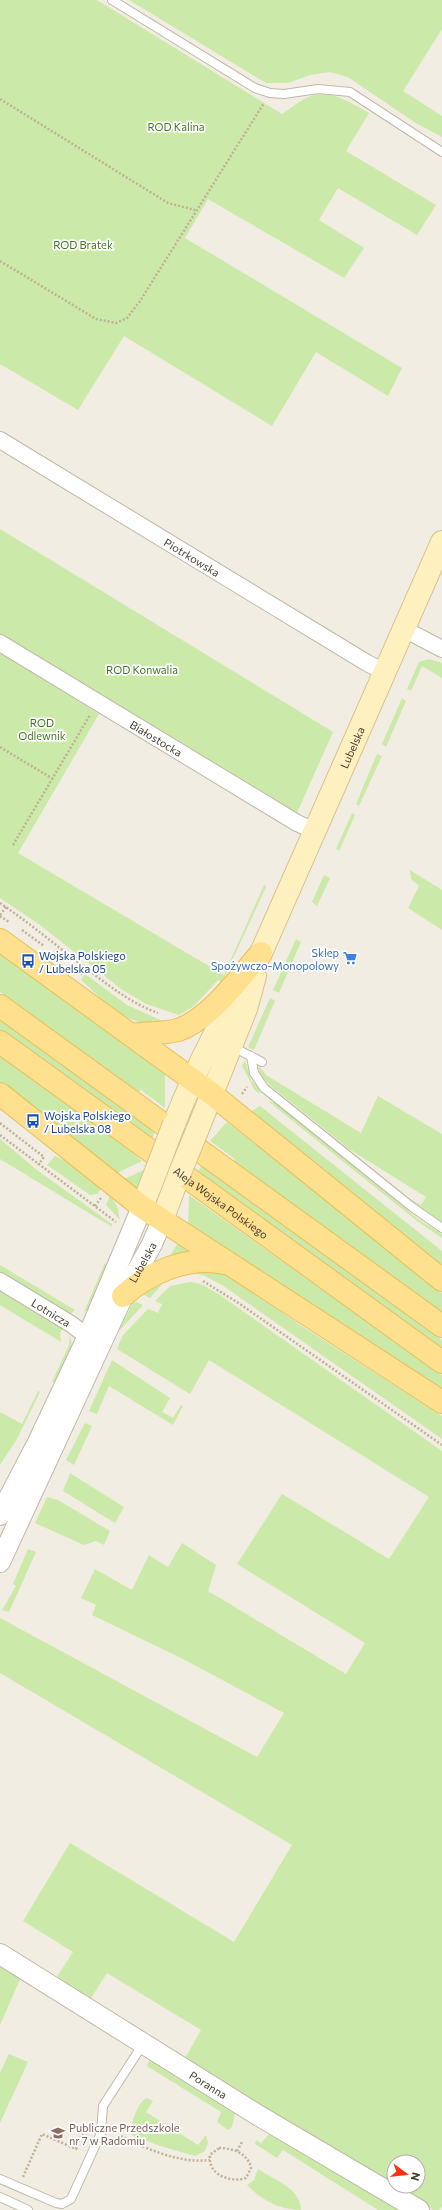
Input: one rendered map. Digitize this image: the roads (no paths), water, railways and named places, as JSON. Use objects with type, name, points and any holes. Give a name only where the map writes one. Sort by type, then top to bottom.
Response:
[{"type":"main road","name":"Lubelska","points":[[142,1207],[192,1079],[228,1006],[261,953],[442,542]]},
{"type":"main road","points":[[0,940],[212,1094],[442,1280]]},
{"type":"main road","name":"Lubelska","points":[[162,1220],[246,1009],[261,953]]},
{"type":"main road","points":[[132,1035],[177,1030],[199,1018],[219,1000],[261,953]]},
{"type":"main road","points":[[0,1006],[442,1326]]},
{"type":"main road","name":"Aleja Wojska Polskiego","points":[[0,1042],[442,1362]]},
{"type":"main road","points":[[0,1094],[142,1207],[442,1402]]},
{"type":"main road","points":[[123,1296],[138,1285],[171,1267],[203,1260],[225,1262]]},
{"type":"street","name":"Piotrkowska","points":[[0,440],[367,664],[385,672]]},
{"type":"street","points":[[404,629],[442,649]]},
{"type":"street","name":"Białostocka","points":[[0,643],[297,824],[315,831]]},
{"type":"street","name":"Lubelska","points":[[1,1559],[93,1341],[142,1207]]},
{"type":"street","name":"Lubelska","points":[[0,1515],[93,1341],[123,1296],[152,1244],[162,1220]]},
{"type":"street","name":"Lotnicza","points":[[0,1281],[93,1341]]},
{"type":"street","name":"Poranna","points":[[0,1954],[256,2114],[419,2210]]},
{"type":"lane","points":[[112,0],[255,88],[270,94],[284,94],[318,89],[350,92],[442,152]]},
{"type":"lane","points":[[231,1046],[262,1062]]},
{"type":"lane","points":[[251,1056],[254,1073],[264,1088],[412,1207],[442,1228]]},
{"type":"lane","points":[[0,2179],[56,2203],[62,2204],[67,2202],[78,2186],[98,2141],[103,2124],[103,2106],[143,2044]]},
{"type":"lane","points":[[0,2197],[28,2210]]},
{"type":"place","name":"Sklep Spożywczo-Monopolowy","points":[[350,958]]},
{"type":"place","name":"Wojska Polskiego / Lubelska 05","points":[[28,961]]},
{"type":"place","name":"Wojska Polskiego / Lubelska 08","points":[[33,1121]]},
{"type":"place","name":"Publiczne Przedszkole nr 7 w Radomiu","points":[[58,2133]]},
{"type":"park label","name":"ROD Kalina","points":[[176,126]]},
{"type":"park label","name":"ROD Bratek","points":[[83,244]]},
{"type":"park label","name":"ROD Konwalia","points":[[142,669]]},
{"type":"park label","name":"ROD Odlewnik","points":[[42,728]]}]
